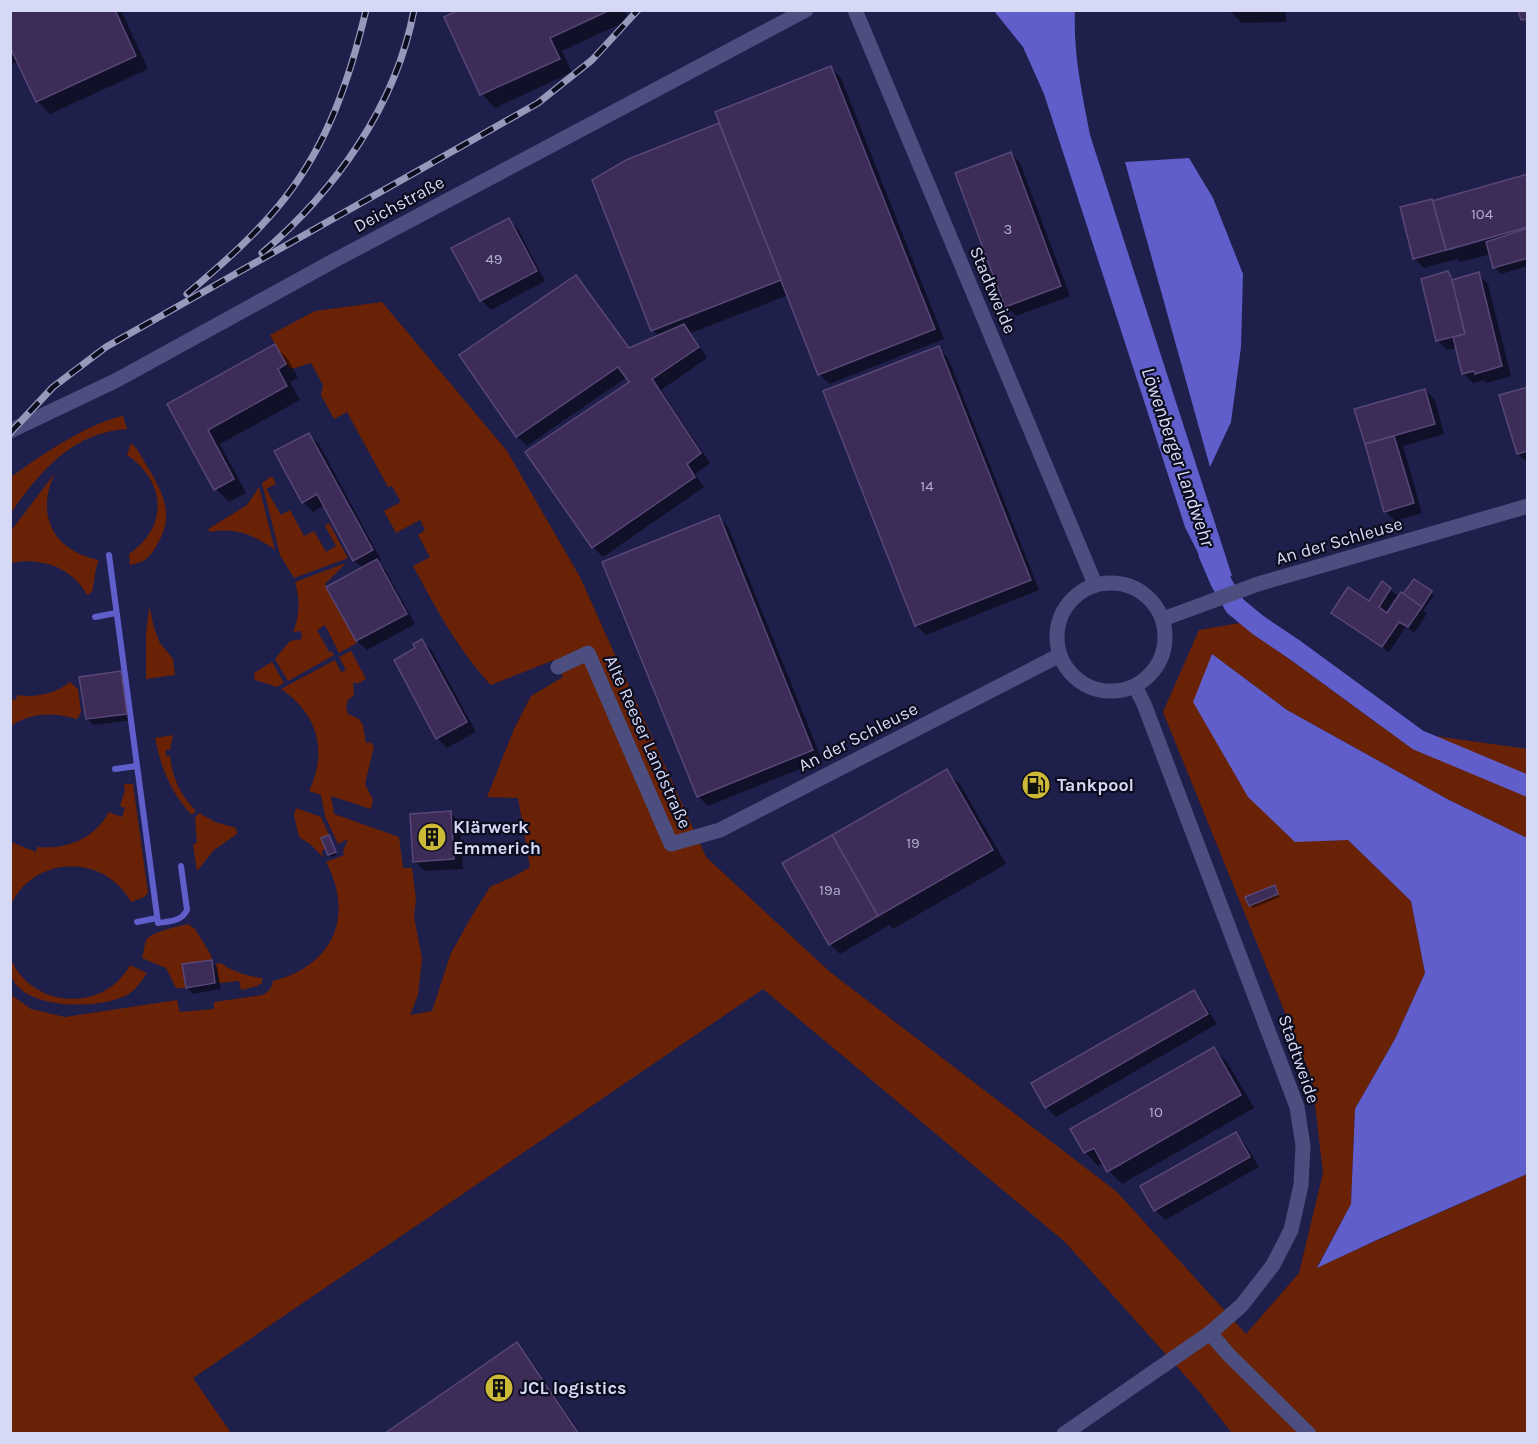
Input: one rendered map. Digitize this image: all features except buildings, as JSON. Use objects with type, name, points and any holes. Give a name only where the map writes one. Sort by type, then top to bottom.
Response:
[{"type":"street","name":"Deichstraße","points":[[10,431],[117,380],[348,253],[806,10]]},
{"type":"street","name":"Stadtweide","points":[[855,10],[1095,584]]},
{"type":"street","name":"An der Schleuse","points":[[1163,619],[1258,584],[1527,506]]},
{"type":"street","points":[[1112,582],[1128,584],[1143,592],[1155,604],[1163,619],[1166,634],[1164,650],[1158,665],[1148,677],[1135,686],[1120,691],[1105,691],[1090,687],[1077,679],[1067,668],[1060,655],[1056,638],[1059,620],[1067,605],[1079,592],[1095,584],[1112,582]]},
{"type":"street","name":"Alte Reeser Landstraße","points":[[558,667],[588,653],[671,844]]},
{"type":"street","name":"An der Schleuse","points":[[671,844],[720,830],[1060,655]]},
{"type":"street","name":"Stadtweide","points":[[1064,1434],[1210,1334],[1242,1305],[1273,1265],[1291,1230],[1301,1185],[1303,1146],[1297,1107],[1144,704],[1135,686]]},
{"type":"street","points":[[1210,1334],[1309,1434]]},
{"type":"shaded area","points":[[382,302],[507,451],[580,577],[706,857],[830,972],[1117,1192],[1246,1334],[1299,1273],[1323,1173],[1312,1079],[1163,712],[1199,630],[1240,623],[1385,729],[1527,749],[1527,838],[1449,800],[1287,710],[1212,654],[1295,841],[1348,840],[1411,901],[1425,973],[1395,1039],[1355,1109],[1351,1204],[1317,1267],[1527,1174],[1527,1433],[1232,1433],[1198,1390],[1065,1242],[763,989],[193,1378],[231,1433],[11,1433],[10,994],[31,1009],[65,1017],[177,1000],[180,1012],[214,1009],[214,1002],[264,994],[269,990],[273,981],[294,974],[311,964],[324,951],[333,936],[338,919],[335,882],[326,862],[344,855],[343,851],[348,839],[338,844],[325,816],[321,795],[309,791],[318,762],[316,734],[304,710],[281,689],[335,660],[341,672],[346,670],[339,657],[351,651],[366,679],[353,683],[354,696],[348,699],[346,707],[348,714],[359,719],[363,725],[366,743],[370,742],[374,746],[365,784],[373,800],[371,809],[331,796],[334,814],[399,837],[403,868],[412,868],[416,899],[414,917],[422,959],[418,995],[410,1015],[432,1011],[451,953],[490,887],[530,867],[518,798],[487,797],[514,729],[531,696],[563,677],[554,660],[491,685],[479,672],[448,628],[413,566],[430,557],[418,535],[425,530],[420,520],[396,533],[384,511],[401,502],[392,486],[388,487],[347,412],[334,419],[321,395],[323,385],[311,363],[292,369],[286,364],[270,335],[315,311]]},
{"type":"shaded area","points":[[123,416],[127,429],[108,432],[74,446],[46,469],[11,513],[11,477],[80,433]]},
{"type":"shaded area","points":[[131,443],[137,449],[157,484],[165,506],[166,518],[164,530],[152,552],[144,560],[130,565],[129,554],[151,531],[158,504],[149,478],[127,455]]},
{"type":"shaded area","points":[[55,473],[49,488],[47,503],[52,529],[70,549],[99,560],[92,592],[87,595],[73,577],[54,566],[33,562],[11,563],[11,531]]},
{"type":"shaded area","points":[[272,476],[276,484],[266,489],[281,515],[290,510],[304,536],[314,531],[326,552],[336,546],[325,526],[329,523],[348,558],[294,578],[280,555],[262,483]]},
{"type":"shaded area","points":[[259,487],[275,550],[260,540],[244,534],[228,531],[210,532],[208,529],[247,505]]},
{"type":"shaded area","points":[[346,563],[325,584],[357,643],[339,653],[325,625],[317,630],[329,652],[331,651],[334,655],[288,681],[275,659],[290,641],[302,639],[301,631],[293,632],[299,607],[295,582]]},
{"type":"shaded area","points":[[149,609],[160,643],[173,659],[175,675],[146,679],[146,634]]},
{"type":"shaded area","points":[[272,662],[284,683],[277,687],[255,680],[254,673]]},
{"type":"shaded area","points":[[70,682],[78,689],[81,712],[77,719],[60,715],[43,715],[27,718],[11,726],[11,699],[16,700],[17,695],[31,696],[51,692]]},
{"type":"shaded area","points":[[173,735],[170,750],[166,750],[166,756],[170,756],[175,779],[182,793],[196,811],[192,815],[173,789],[157,749],[155,738]]},
{"type":"shaded area","points":[[124,784],[133,784],[148,893],[131,902],[119,886],[104,875],[87,868],[70,866],[52,869],[36,877],[22,889],[11,905],[11,842],[36,852],[37,847],[59,847],[79,841],[96,829],[109,812],[122,817],[125,808],[120,806],[125,790]]},
{"type":"shaded area","points":[[296,808],[321,817],[329,835],[321,838],[325,849],[322,851],[323,857],[299,837],[294,815]]},
{"type":"shaded area","points":[[199,813],[215,822],[236,828],[237,834],[214,850],[197,871],[193,844],[197,843],[195,818]]},
{"type":"shaded area","points":[[188,924],[195,929],[212,960],[182,964],[186,988],[176,988],[166,968],[142,958],[145,943],[150,936]]},
{"type":"shaded area","points":[[11,959],[21,976],[35,988],[51,996],[69,999],[86,997],[103,991],[118,981],[130,965],[147,973],[135,989],[125,996],[98,1003],[64,1004],[32,996],[20,988],[11,976]]},
{"type":"shaded area","points":[[221,963],[240,973],[262,978],[262,983],[241,990],[239,981],[219,983],[216,964]]},
{"type":"water","points":[[994,11],[1075,11],[1077,58],[1090,135],[1232,576],[1212,581],[1185,527],[1044,94],[1023,47]]},
{"type":"water","points":[[1189,158],[1213,198],[1243,274],[1241,347],[1231,422],[1210,467],[1125,162]]},
{"type":"water","points":[[1212,654],[1287,710],[1449,800],[1527,838],[1527,1174],[1317,1268],[1351,1204],[1355,1109],[1395,1039],[1425,973],[1411,901],[1348,840],[1295,842],[1248,797],[1193,702]]},
{"type":"waterway","name":"Löwenberger Landwehr","points":[[1209,554],[1235,606],[1258,625],[1418,740],[1528,786]]},
{"type":"waterway","points":[[109,555],[158,923],[178,919],[187,910],[181,866]]},
{"type":"waterway","points":[[95,617],[116,613]]},
{"type":"waterway","points":[[115,769],[137,766]]},
{"type":"waterway","points":[[137,922],[157,918]]},
{"type":"railway","points":[[187,294],[225,261],[274,212],[314,155],[345,85],[366,10]]},
{"type":"railway","points":[[262,253],[314,202],[359,144],[393,80],[414,10]]},
{"type":"railway","points":[[10,433],[53,387],[106,347],[538,103],[592,60],[638,10]]},
{"type":"place","name":"Tankpool","points":[[1036,785]]},
{"type":"place","name":"Klärwerk Emmerich","points":[[432,837]]},
{"type":"place","name":"JCL logistics","points":[[499,1388]]}]
